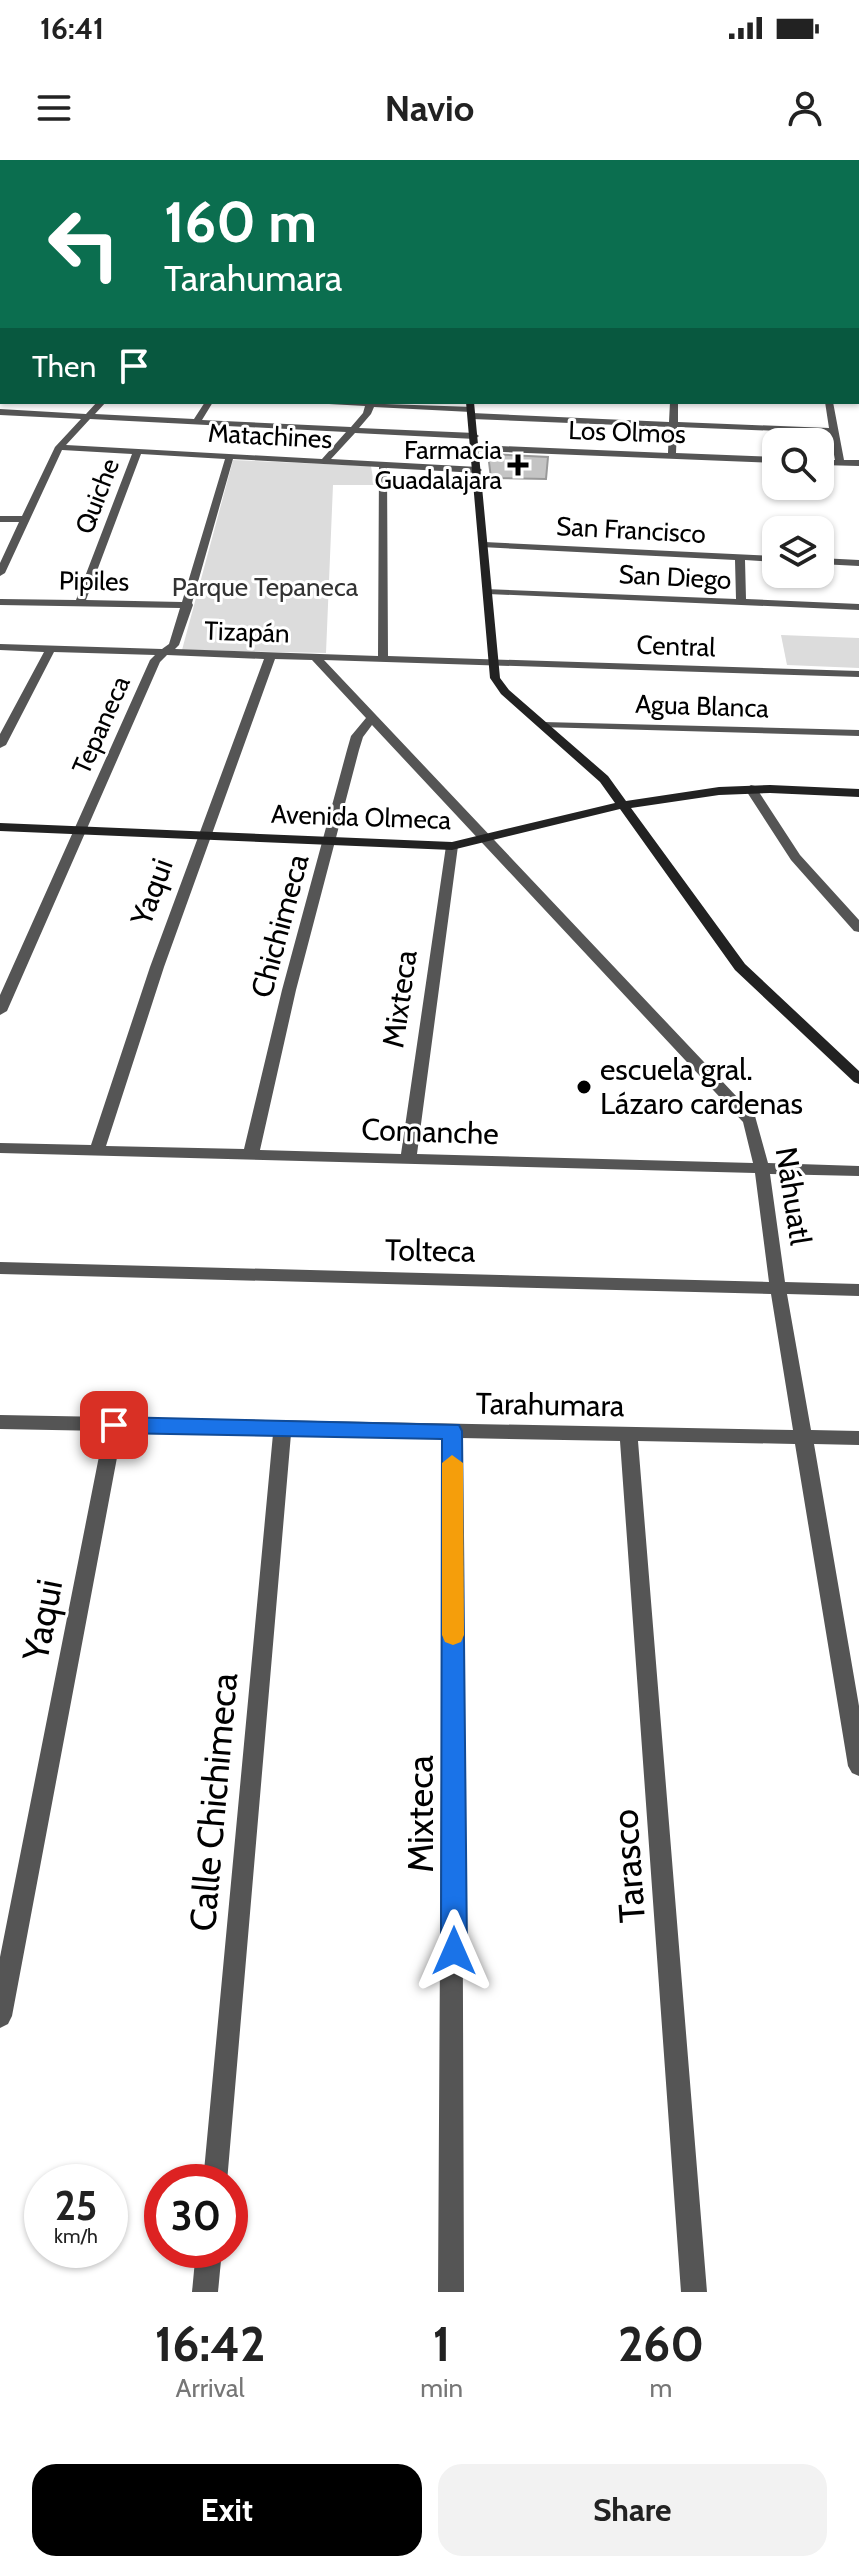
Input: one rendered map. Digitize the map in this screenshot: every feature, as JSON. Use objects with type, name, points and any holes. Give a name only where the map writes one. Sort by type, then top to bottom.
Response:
[{"type":"street","points":[[0,573],[59,447],[101,404]]},
{"type":"street","points":[[196,422],[208,404]]},
{"type":"street","points":[[325,461],[367,414],[369,404]]},
{"type":"street","points":[[386,404],[673,425],[762,428]]},
{"type":"street","points":[[672,456],[674,404]]},
{"type":"street","points":[[829,404],[833,428]]},
{"type":"street","points":[[471,409],[492,662],[499,685],[604,779],[734,960],[859,1079]]},
{"type":"street","points":[[0,412],[475,436]]},
{"type":"street","points":[[834,436],[840,463]]},
{"type":"street","name":"Matachines","points":[[59,447],[478,470]]},
{"type":"street","name":"Los Olmos","points":[[476,448],[762,459]]},
{"type":"street","name":"Quiche","points":[[80,602],[138,450]]},
{"type":"street","name":"Tepaneca","points":[[0,1011],[155,660],[174,645],[230,456]]},
{"type":"street","points":[[834,463],[859,463]]},
{"type":"street","points":[[383,465],[383,657]]},
{"type":"street","points":[[0,519],[24,519]]},
{"type":"street","name":"San Francisco","points":[[484,545],[762,558]]},
{"type":"street","points":[[740,557],[741,603]]},
{"type":"street","points":[[834,562],[859,563]]},
{"type":"street","name":"San Diego","points":[[488,591],[859,607]]},
{"type":"street","name":"Pipiles","points":[[0,602],[188,605]]},
{"type":"street","name":"Tizapán","points":[[0,647],[492,662]]},
{"type":"street","points":[[0,745],[51,648]]},
{"type":"street","name":"Yaqui","points":[[96,1152],[271,655]]},
{"type":"street","name":"Náhuatl","points":[[314,656],[750,1120],[762,1169],[778,1288],[806,1437],[859,1766]]},
{"type":"street","name":"Central","points":[[492,662],[859,674]]},
{"type":"street","name":"Chichimeca","points":[[251,1154],[289,990],[357,736],[373,717]]},
{"type":"street","name":"Agua Blanca","points":[[543,725],[607,724],[859,733]]},
{"type":"street","points":[[751,789],[795,857],[859,928]]},
{"type":"street","name":"Avenida Olmeca","points":[[0,827],[452,846],[624,804],[751,789],[859,793]]},
{"type":"street","name":"Mixteca","points":[[408,1160],[452,846]]},
{"type":"street","name":"Comanche","points":[[0,1148],[859,1171]]},
{"type":"street","name":"Tolteca","points":[[0,1268],[859,1290]]},
{"type":"street","name":"Tarahumara","points":[[0,1422],[859,1438]]},
{"type":"street","name":"Yaqui","points":[[0,2016],[114,1425]]},
{"type":"street","name":"Calle Chichimeca","points":[[217,2164],[283,1428]]},
{"type":"street","name":"Mixteca","points":[[451,2292],[452,1431]]},
{"type":"street","name":"Tarasco","points":[[628,1434],[694,2292]]},
{"type":"street","points":[[205,2292],[207,2268]]},
{"type":"green space","name":"Parque Tepaneca","points":[[233,460],[371,466],[374,485],[333,485],[326,653],[182,650]]},
{"type":"green space","points":[[781,635],[859,638],[859,668],[787,665]]},
{"type":"building","name":"Farmacia Guadalajara","points":[[488,454],[548,457],[546,479],[491,478]]},
{"type":"slow traffic","points":[[452,1463],[453,1635]]},
{"type":"place","name":"Farmacia Guadalajara","points":[[518,465]]},
{"type":"place","name":"escuela gral. Lázaro cardenas","points":[[584,1087]]},
{"type":"route","points":[[114,1425],[452,1431],[454,1951]]}]
